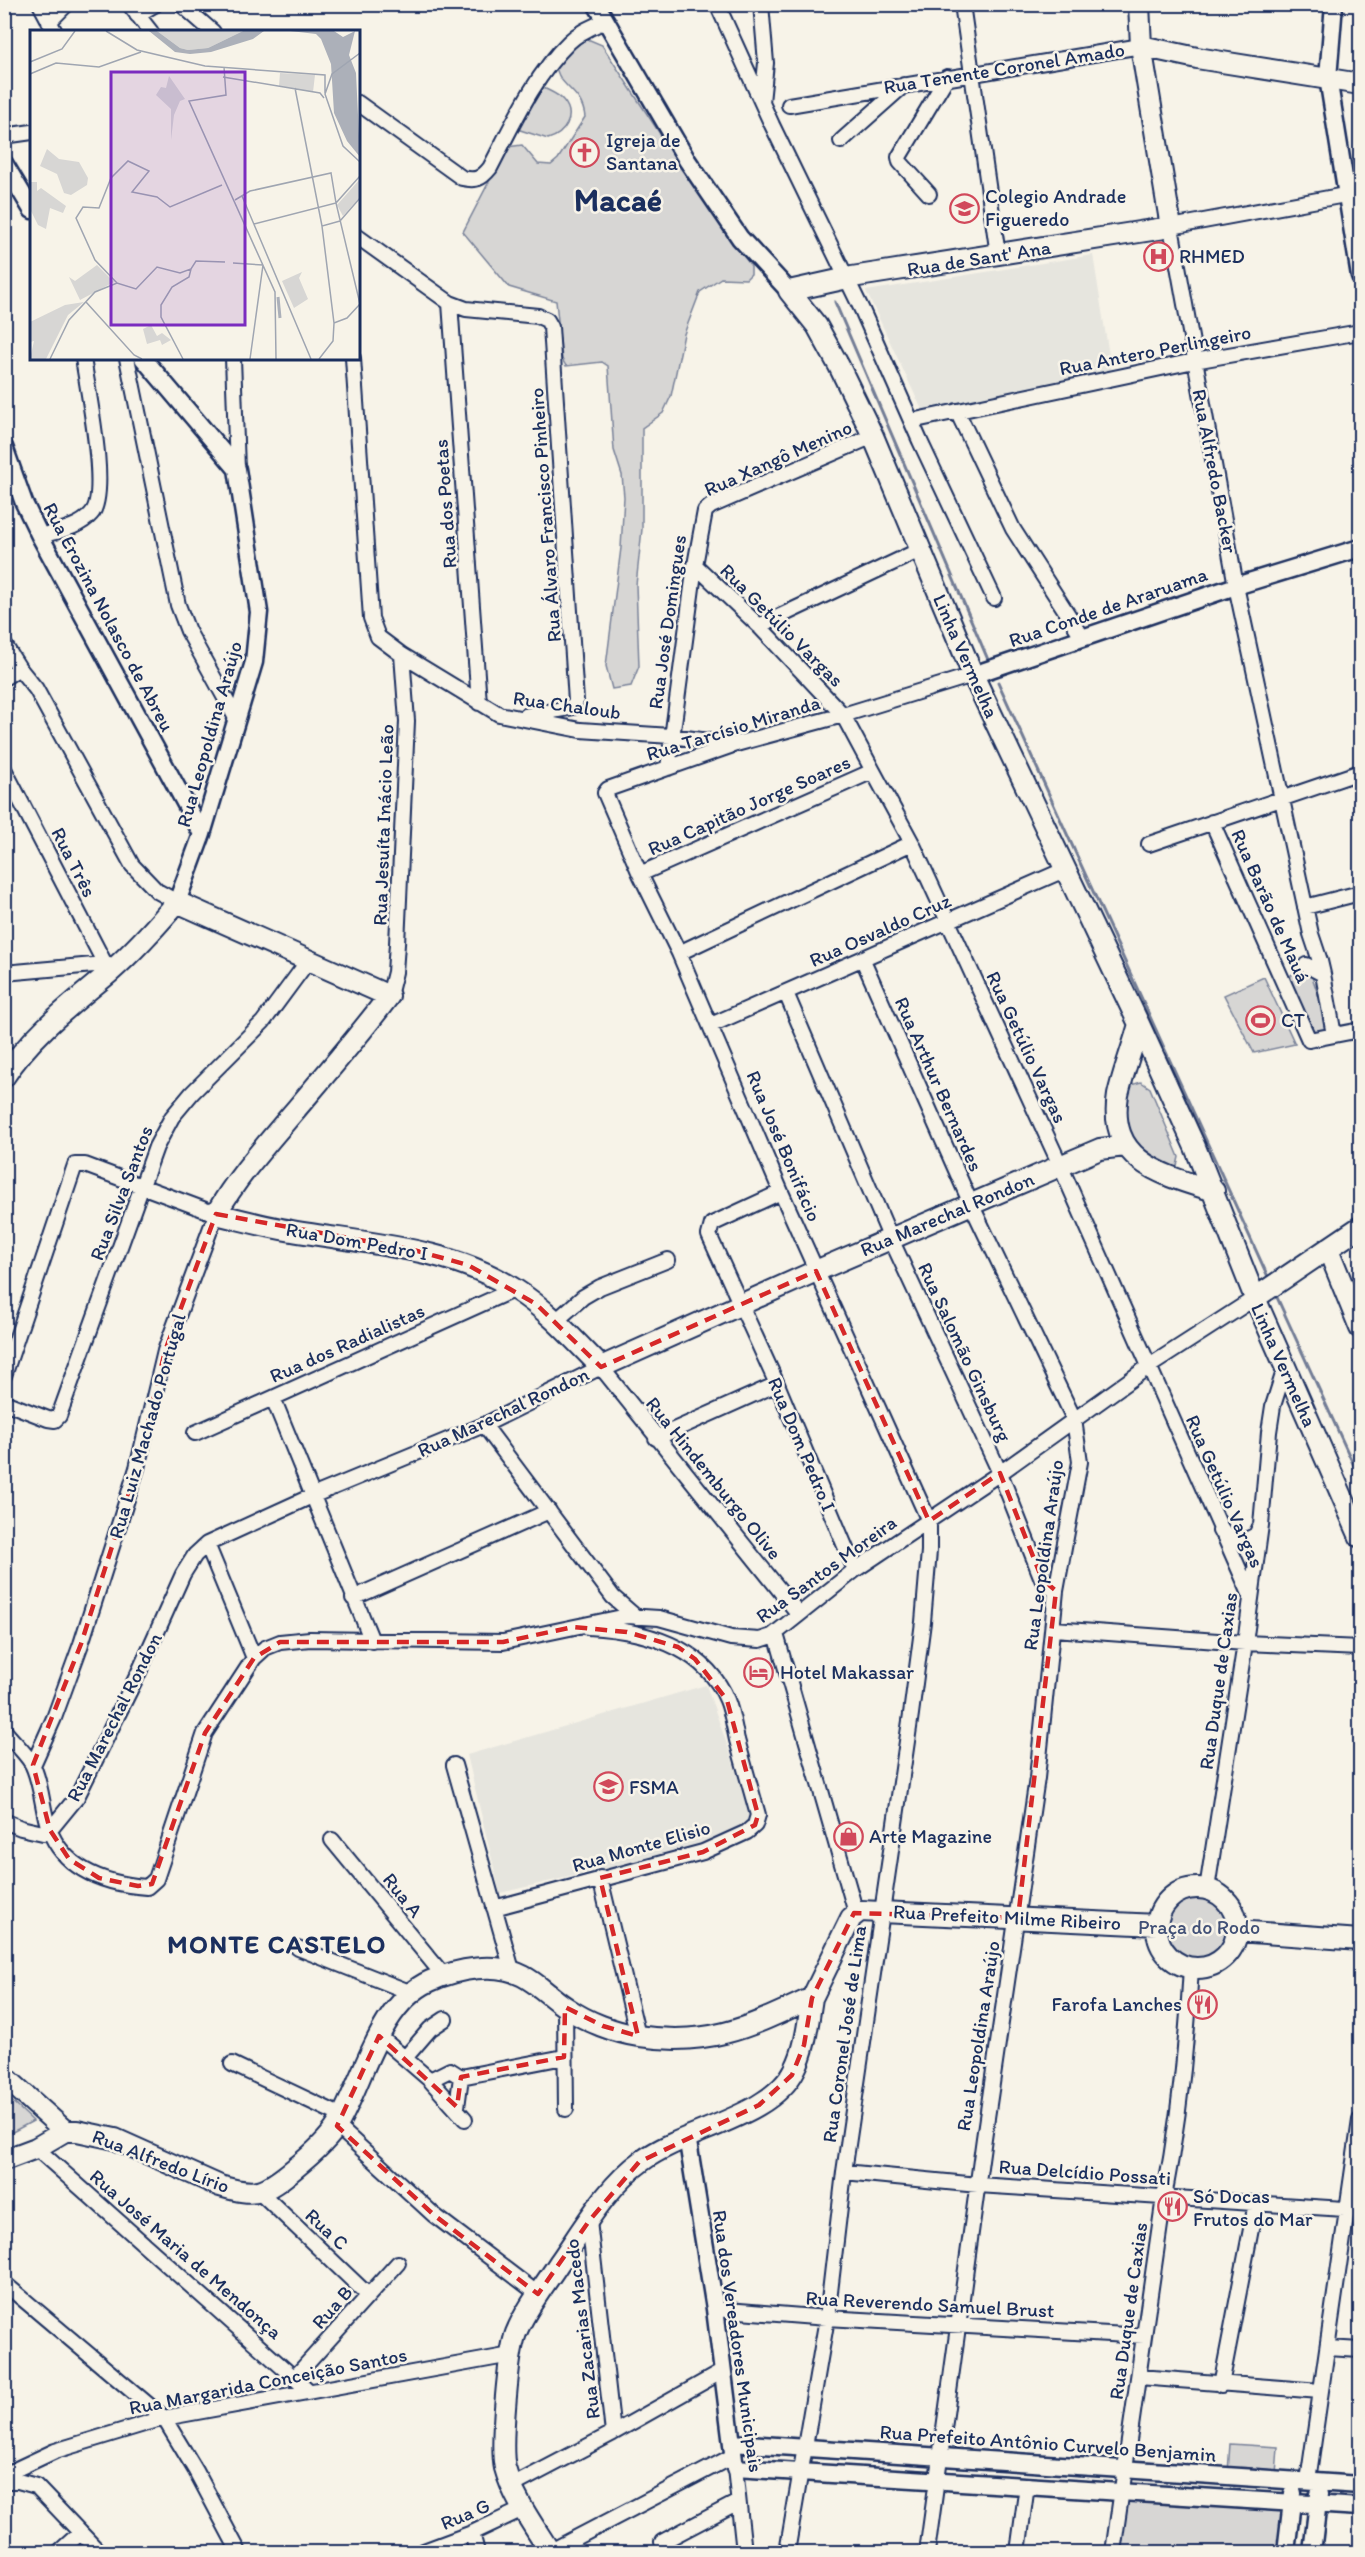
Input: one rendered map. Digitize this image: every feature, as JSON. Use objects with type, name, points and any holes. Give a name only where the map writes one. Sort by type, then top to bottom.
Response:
[{"type":"main road","name":"Rua Alfredo Backer","points":[[1139,4],[1141,46],[1171,228]]},
{"type":"main road","name":"Rua Tenente Coronel Amado","points":[[1141,46],[1197,58],[1360,84]]},
{"type":"main road","name":"Rua de Sant' Ana","points":[[789,291],[845,278],[1171,228]]},
{"type":"main road","name":"Linha Vermelha","points":[[789,291],[817,326],[873,436],[973,675],[1139,1024],[1214,1191],[1267,1291],[1285,1368],[1360,1537]]},
{"type":"main road","points":[[5,1075],[37,1034],[162,920],[177,902],[389,996]]},
{"type":"main road","name":"Rua Luiz Machado Portugal","points":[[216,1214],[228,1193],[255,1157],[389,996]]},
{"type":"main road","points":[[1139,1024],[1119,1094],[1121,1139],[1138,1160],[1160,1172],[1214,1191]]},
{"type":"main road","points":[[1124,1076],[1135,1070],[1144,1070],[1164,1078]]},
{"type":"main road","name":"Rua Marechal Rondon","points":[[601,1367],[1121,1139]]},
{"type":"main road","points":[[1160,1172],[1175,1173],[1186,1167],[1193,1157],[1195,1147]]},
{"type":"main road","name":"Rua Dom Pedro I","points":[[216,1214],[289,1231],[438,1255],[468,1265],[515,1289],[556,1321],[601,1367]]},
{"type":"main road","points":[[1267,1291],[1360,1227]]},
{"type":"main road","points":[[1328,1249],[1360,1328]]},
{"type":"main road","points":[[1195,1888],[1206,1889],[1215,1892],[1229,1904],[1236,1921],[1237,1931],[1231,1948],[1218,1961],[1201,1967],[1191,1967],[1176,1961],[1163,1949],[1157,1924],[1160,1913],[1174,1895],[1195,1888]]},
{"type":"main road","name":"Rua Prefeito Milme Ribeiro","points":[[856,1913],[881,1911],[1157,1924]]},
{"type":"main road","points":[[549,2552],[523,2509],[512,2486],[504,2458],[511,2355],[516,2333],[538,2294],[589,2221],[639,2162],[656,2150],[759,2105],[786,2082],[797,2066],[804,2045],[812,1998],[851,1918],[856,1913]]},
{"type":"main road","points":[[1237,1931],[1360,1940]]},
{"type":"main road","points":[[260,2192],[275,2185],[307,2159],[339,2121],[379,2036],[412,1993],[428,1982],[444,1976],[474,1969],[512,1970],[540,1987],[566,2007],[603,2026],[638,2036],[704,2039],[763,2021],[812,1998]]},
{"type":"main road","points":[[4,2076],[65,2131]]},
{"type":"main road","name":"Rua Alfredo Lírio","points":[[4,2160],[36,2148],[65,2131],[95,2133],[115,2139],[220,2187],[236,2191],[260,2192]]},
{"type":"street","points":[[40,4],[52,27],[67,4]]},
{"type":"street","points":[[149,30],[133,10],[156,4]]},
{"type":"street","points":[[182,4],[211,30]]},
{"type":"street","points":[[596,4],[687,160],[762,264],[789,291]]},
{"type":"street","points":[[717,4],[845,278],[862,309],[911,421],[994,598]]},
{"type":"street","points":[[760,4],[766,63],[762,102]]},
{"type":"street","points":[[962,4],[998,255]]},
{"type":"street","points":[[1334,4],[1328,78],[1360,276]]},
{"type":"street","points":[[360,104],[462,178],[474,181],[481,178],[490,168],[541,77],[569,42],[582,32],[605,21]]},
{"type":"street","name":"Rua Tenente Coronel Amado","points":[[789,105],[1141,46]]},
{"type":"street","points":[[929,194],[900,162],[900,157],[947,77]]},
{"type":"street","points":[[841,141],[904,85]]},
{"type":"street","points":[[4,136],[30,132]]},
{"type":"street","points":[[4,163],[30,207]]},
{"type":"street","name":"Rua de Sant' Ana","points":[[1171,228],[1346,195]]},
{"type":"street","name":"Rua Alfredo Backer","points":[[1171,228],[1236,586],[1311,934],[1323,974],[1334,1035]]},
{"type":"street","points":[[360,238],[450,303]]},
{"type":"street","name":"Rua Álvaro Francisco Pinheiro","points":[[450,303],[466,309],[538,316],[547,320],[551,327],[576,701],[574,707],[567,709],[514,718]]},
{"type":"street","name":"Rua dos Poetas","points":[[450,303],[479,703]]},
{"type":"street","name":"Rua Antero Perlingeiro","points":[[911,421],[1194,361],[1360,332]]},
{"type":"street","points":[[40,536],[81,523],[93,513],[99,496],[99,473],[83,360]]},
{"type":"street","points":[[127,360],[178,605],[188,631],[236,718]]},
{"type":"street","name":"Rua Leopoldina Araújo","points":[[177,902],[202,834],[254,662],[259,612],[237,469],[232,360]]},
{"type":"street","name":"Rua Chaloub","points":[[353,360],[371,618],[378,637],[402,655],[499,714],[580,730],[671,736],[736,744]]},
{"type":"street","points":[[150,362],[237,469]]},
{"type":"street","points":[[957,411],[1013,530],[1083,638]]},
{"type":"street","name":"Rua Xangô Menino","points":[[702,519],[711,506],[873,436]]},
{"type":"street","name":"Rua Erozina Nolasco de Abreu","points":[[4,447],[24,503],[40,536],[202,834]]},
{"type":"street","name":"Rua José Domingues","points":[[668,768],[702,519]]},
{"type":"street","name":"Rua Conde de Araruama","points":[[973,675],[1236,586],[1360,548]]},
{"type":"street","points":[[759,626],[921,550]]},
{"type":"street","name":"Rua Getúlio Vargas","points":[[695,565],[759,626],[843,715],[912,843],[1060,1166],[1220,1531],[1250,1594]]},
{"type":"street","points":[[4,644],[19,669],[36,689],[132,865],[157,891],[177,902]]},
{"type":"street","name":"Rua Jesuíta Inácio Leão","points":[[389,996],[395,972],[397,944],[407,721],[402,655]]},
{"type":"street","points":[[4,678],[19,669]]},
{"type":"street","name":"Rua Tarcísio Miranda","points":[[609,789],[736,744],[843,715],[973,675]]},
{"type":"street","name":"Rua Três","points":[[4,769],[108,968]]},
{"type":"street","name":"Rua Capitão Jorge Soares","points":[[640,874],[873,771]]},
{"type":"street","points":[[1149,844],[1360,772]]},
{"type":"street","name":"Rua José Bonifácio","points":[[609,789],[605,797],[679,952],[781,1192],[929,1521]]},
{"type":"street","name":"Rua Barão de Mauá","points":[[1212,822],[1310,1040],[1334,1035]]},
{"type":"street","points":[[679,952],[912,843]]},
{"type":"street","name":"Rua Osvaldo Cruz","points":[[711,1025],[1064,870]]},
{"type":"street","points":[[1305,907],[1360,893]]},
{"type":"street","name":"Rua Alfredo Backer","points":[[1306,965],[1311,934]]},
{"type":"street","name":"Rua Arthur Bernardes","points":[[863,960],[971,1204],[1074,1419]]},
{"type":"street","name":"Rua Silva Santos","points":[[6,1403],[48,1419],[55,1420],[62,1412],[156,1147],[172,1118],[192,1093],[263,1022],[308,961]]},
{"type":"street","points":[[1279,971],[1306,965],[1323,974]]},
{"type":"street","points":[[4,973],[108,968]]},
{"type":"street","name":"Rua Salomão Ginsburg","points":[[786,993],[891,1239],[1000,1473],[1042,1579],[1046,1585],[1056,1590]]},
{"type":"street","points":[[1334,1035],[1360,1030]]},
{"type":"street","name":"Rua Dom Pedro I","points":[[4,1376],[71,1169],[79,1163],[216,1214]]},
{"type":"street","name":"Rua Dom Pedro I","points":[[781,1192],[712,1224],[709,1235],[777,1384],[855,1570]]},
{"type":"street","name":"Rua Luiz Machado Portugal","points":[[33,1765],[54,1718],[81,1644],[137,1468],[165,1351],[216,1214]]},
{"type":"street","points":[[556,1321],[583,1297],[600,1287],[668,1260]]},
{"type":"street","name":"Rua dos Radialistas","points":[[195,1433],[515,1289]]},
{"type":"street","name":"Rua Santos Moreira","points":[[50,1830],[61,1851],[82,1870],[116,1882],[147,1887],[156,1879],[205,1733],[254,1658],[265,1648],[293,1640],[503,1642],[609,1619],[636,1617],[659,1618],[746,1641],[760,1640],[776,1634],[798,1613],[855,1570],[1000,1473],[1149,1367],[1267,1291]]},
{"type":"street","name":"Rua Marechal Rondon","points":[[50,1830],[77,1797],[138,1674],[183,1574],[195,1555],[207,1544],[312,1496],[484,1425],[601,1367]]},
{"type":"street","name":"Rua Hindemburgo Olive","points":[[601,1367],[798,1613]]},
{"type":"street","name":"Rua Duque de Caxias","points":[[1206,1889],[1245,1643],[1261,1525],[1273,1406],[1285,1368]]},
{"type":"street","points":[[656,1438],[777,1384]]},
{"type":"street","points":[[273,1398],[372,1641]]},
{"type":"street","points":[[1273,1406],[1290,1399],[1300,1402]]},
{"type":"street","name":"Rua Leopoldina Araújo","points":[[927,2553],[1018,1918],[1054,1629],[1056,1590],[1080,1462],[1074,1419]]},
{"type":"street","points":[[484,1425],[614,1597],[636,1617]]},
{"type":"street","points":[[353,1598],[549,1511]]},
{"type":"street","name":"Rua Coronel José de Lima","points":[[787,2553],[827,2318],[844,2172],[881,1911],[889,1870],[923,1622],[929,1521]]},
{"type":"street","points":[[1220,1531],[1242,1542],[1256,1535],[1261,1525]]},
{"type":"street","points":[[207,1544],[254,1658]]},
{"type":"street","name":"Rua Monte Elisio","points":[[494,1908],[703,1852],[747,1832],[755,1825],[758,1815],[727,1700],[717,1683],[695,1659],[668,1643],[627,1632],[573,1627]]},
{"type":"street","points":[[1054,1629],[1245,1643],[1360,1648]]},
{"type":"street","points":[[776,1634],[856,1913]]},
{"type":"street","points":[[4,1730],[33,1765],[50,1830],[36,1833],[4,1821]]},
{"type":"street","points":[[454,1765],[512,1970]]},
{"type":"street","name":"Rua A","points":[[332,1840],[444,1976]]},
{"type":"street","points":[[600,1878],[638,2036]]},
{"type":"street","points":[[298,1948],[412,1993]]},
{"type":"street","name":"Rua Duque de Caxias","points":[[1113,2553],[1164,2197],[1175,2140],[1184,2071],[1191,1967]]},
{"type":"street","points":[[566,2007],[564,2057],[566,2109]]},
{"type":"street","points":[[405,2058],[430,2029],[445,2019]]},
{"type":"street","points":[[379,2036],[430,2080],[461,2113],[461,2077]]},
{"type":"street","points":[[430,2080],[450,2070],[461,2077],[564,2057]]},
{"type":"street","points":[[232,2064],[339,2121],[434,2215],[538,2294]]},
{"type":"street","points":[[1286,2553],[1292,2502],[1307,2481],[1320,2391],[1354,2210],[1360,2120]]},
{"type":"street","name":"Rua dos Vereadores Municipais","points":[[687,2136],[715,2309],[744,2553]]},
{"type":"street","name":"Rua José Maria de Mendonça","points":[[36,2148],[309,2391]]},
{"type":"street","name":"Rua Delcídio Possati","points":[[844,2172],[978,2185],[1354,2210]]},
{"type":"street","name":"Rua C","points":[[260,2192],[368,2295]]},
{"type":"street","points":[[1221,2385],[1256,2203]]},
{"type":"street","name":"Rua Zacarias Macedo","points":[[589,2221],[614,2433]]},
{"type":"street","name":"Rua B","points":[[295,2377],[398,2263]]},
{"type":"street","points":[[4,2283],[164,2418],[196,2471],[239,2553]]},
{"type":"street","name":"Rua Reverendo Samuel Brust","points":[[715,2309],[827,2318],[1144,2336]]},
{"type":"street","points":[[1328,2348],[1360,2350]]},
{"type":"street","name":"Rua Margarida Conceição Santos","points":[[4,2475],[55,2451],[164,2418],[511,2355]]},
{"type":"street","points":[[512,2486],[614,2433],[723,2371]]},
{"type":"street","points":[[1139,2377],[1320,2391]]},
{"type":"street","name":"Rua Prefeito Antônio Curvelo Benjamin","points":[[733,2456],[806,2447],[939,2458],[1360,2485]]},
{"type":"street","points":[[549,2552],[733,2456],[802,2470],[1360,2507]]},
{"type":"street","points":[[4,2481],[18,2481],[36,2486],[99,2553]]},
{"type":"street","points":[[1307,2481],[1317,2504],[1312,2553]]},
{"type":"street","points":[[1018,2553],[1027,2485]]},
{"type":"street","points":[[662,2542],[738,2502]]},
{"type":"street","name":"Rua G","points":[[422,2553],[523,2509]]},
{"type":"street","points":[[59,2553],[80,2533]]},
{"type":"street","points":[[472,2533],[477,2553]]},
{"type":"highlighted area","points":[[216,1214],[410,1249],[468,1265],[536,1304],[601,1367],[816,1271],[929,1521],[1000,1473],[1042,1579],[1056,1591],[1018,1918],[854,1913],[812,1998],[804,2045],[792,2075],[759,2105],[639,2162],[589,2221],[538,2294],[434,2215],[337,2126],[379,2036],[457,2107],[461,2077],[564,2057],[565,2007],[603,2026],[638,2036],[600,1878],[703,1852],[755,1825],[758,1815],[727,1700],[695,1659],[678,1647],[627,1632],[573,1627],[503,1642],[280,1642],[254,1658],[205,1733],[152,1884],[138,1886],[99,1878],[69,1859],[50,1830],[33,1765],[81,1644],[137,1468],[165,1351]]},
{"type":"shaded area","points":[[1093,255],[1112,374],[923,412],[866,291]]},
{"type":"shaded area","name":"FSMA","points":[[706,1685],[753,1818],[702,1846],[500,1893],[467,1755]]},
{"type":"green space","points":[[583,40],[602,45],[698,192],[751,266],[751,274],[746,279],[721,278],[700,292],[684,334],[671,396],[663,413],[642,428],[642,529],[636,585],[639,666],[631,686],[612,689],[606,666],[621,548],[624,497],[622,475],[614,450],[608,366],[602,362],[566,366],[562,359],[556,301],[509,287],[463,232],[507,147],[522,145],[538,164],[551,165],[558,159],[585,117],[579,100],[561,79],[556,65],[577,43]]},
{"type":"green space","points":[[542,87],[561,98],[569,112],[564,129],[548,139],[517,129]]},
{"type":"green space","points":[[1300,970],[1311,974],[1328,1023],[1324,1030],[1315,1033],[1312,1031],[1290,982],[1291,975]]},
{"type":"green space","name":"CT","points":[[1264,977],[1295,1044],[1254,1053],[1224,995]]},
{"type":"green space","points":[[1141,1082],[1150,1088],[1179,1157],[1176,1170],[1144,1163],[1120,1116],[1124,1087]]},
{"type":"green space","name":"Praça do Rodo","points":[[1192,1893],[1206,1893],[1218,1898],[1228,1908],[1233,1927],[1228,1946],[1218,1956],[1206,1961],[1192,1961],[1180,1956],[1170,1946],[1165,1934],[1165,1920],[1170,1908],[1180,1898]]},
{"type":"green space","points":[[4,2094],[33,2121],[5,2136],[4,2136]]},
{"type":"green space","points":[[1230,2444],[1278,2447],[1276,2474],[1228,2472]]},
{"type":"green space","points":[[1126,2499],[1284,2510],[1280,2552],[1119,2552]]},
{"type":"waterway","points":[[835,302],[989,662]]},
{"type":"waterway","points":[[998,682],[1269,1279]]},
{"type":"waterway","points":[[1275,1293],[1360,1479]]},
{"type":"place","name":"Igreja de Santana","points":[[585,152]]},
{"type":"place","name":"Colegio Andrade Figueredo","points":[[964,208]]},
{"type":"place","name":"RHMED","points":[[1158,256]]},
{"type":"place","name":"CT","points":[[1260,1020]]},
{"type":"place","name":"Hotel Makassar","points":[[759,1672]]},
{"type":"place","name":"FSMA","points":[[608,1787]]},
{"type":"place","name":"Arte Magazine","points":[[848,1836]]},
{"type":"place","name":"Farofa Lanches","points":[[1203,2004]]},
{"type":"place","name":"Só Docas Frutos do Mar","points":[[1172,2207]]},
{"type":"district","name":"Macaé","points":[[618,200]]},
{"type":"district","name":"MONTE CASTELO","points":[[277,1944]]}]
